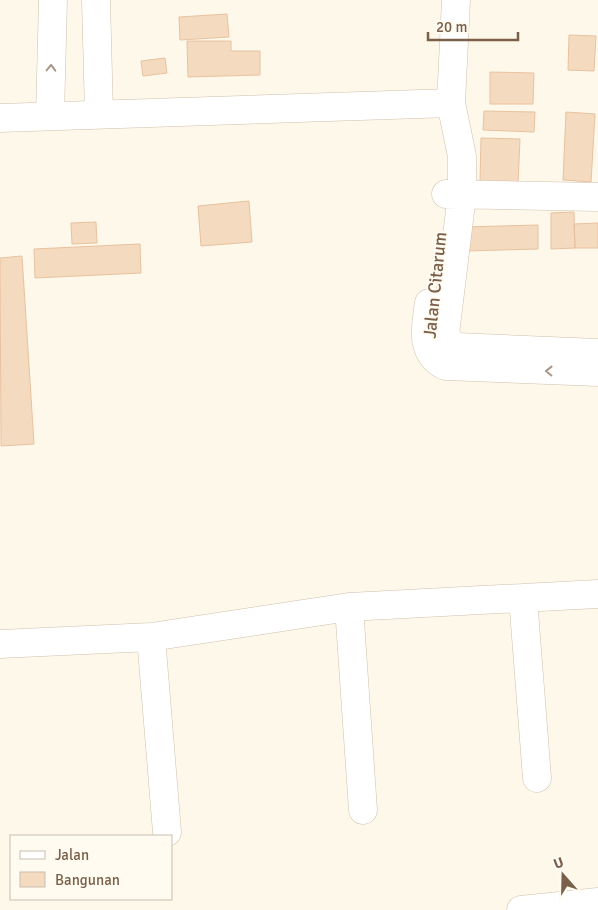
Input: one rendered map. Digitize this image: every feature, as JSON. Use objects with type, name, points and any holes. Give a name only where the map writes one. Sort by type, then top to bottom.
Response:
[{"type":"street","points":[[50,116],[53,0]]},
{"type":"street","points":[[96,0],[99,114]]},
{"type":"street","name":"Jalan Citarum","points":[[456,0],[451,103],[454,194],[444,268],[426,336],[428,350],[434,360],[445,366],[598,372]]},
{"type":"street","points":[[0,118],[451,103]]},
{"type":"street","points":[[454,194],[598,197]]},
{"type":"street","points":[[444,268],[445,334],[452,344],[468,347],[598,353]]},
{"type":"street","points":[[0,644],[151,636],[349,607],[598,594]]},
{"type":"street","points":[[523,598],[537,778]]},
{"type":"street","points":[[349,607],[363,810]]},
{"type":"street","points":[[151,636],[167,832]]},
{"type":"street","points":[[521,910],[598,902]]},
{"type":"building","points":[[227,14],[229,37],[180,40],[179,17]]},
{"type":"building","points":[[569,35],[596,36],[594,71],[568,70]]},
{"type":"building","points":[[187,41],[231,41],[231,51],[260,51],[260,75],[188,77]]},
{"type":"building","points":[[165,58],[167,73],[143,76],[141,61]]},
{"type":"building","points":[[490,72],[534,73],[533,104],[490,104]]},
{"type":"building","points":[[484,111],[535,112],[534,132],[483,130]]},
{"type":"building","points":[[566,112],[595,114],[591,182],[563,180]]},
{"type":"building","points":[[481,138],[520,139],[518,184],[480,183]]},
{"type":"building","points":[[249,201],[252,242],[201,246],[198,206]]},
{"type":"building","points":[[574,212],[575,248],[551,249],[551,213]]},
{"type":"building","points":[[96,222],[97,243],[72,244],[71,223]]},
{"type":"building","points":[[598,223],[598,248],[575,248],[574,224]]},
{"type":"building","points":[[538,225],[538,249],[465,251],[464,227]]},
{"type":"building","points":[[140,244],[141,273],[35,278],[34,249]]},
{"type":"building","points":[[22,256],[34,444],[1,446],[0,258]]}]
